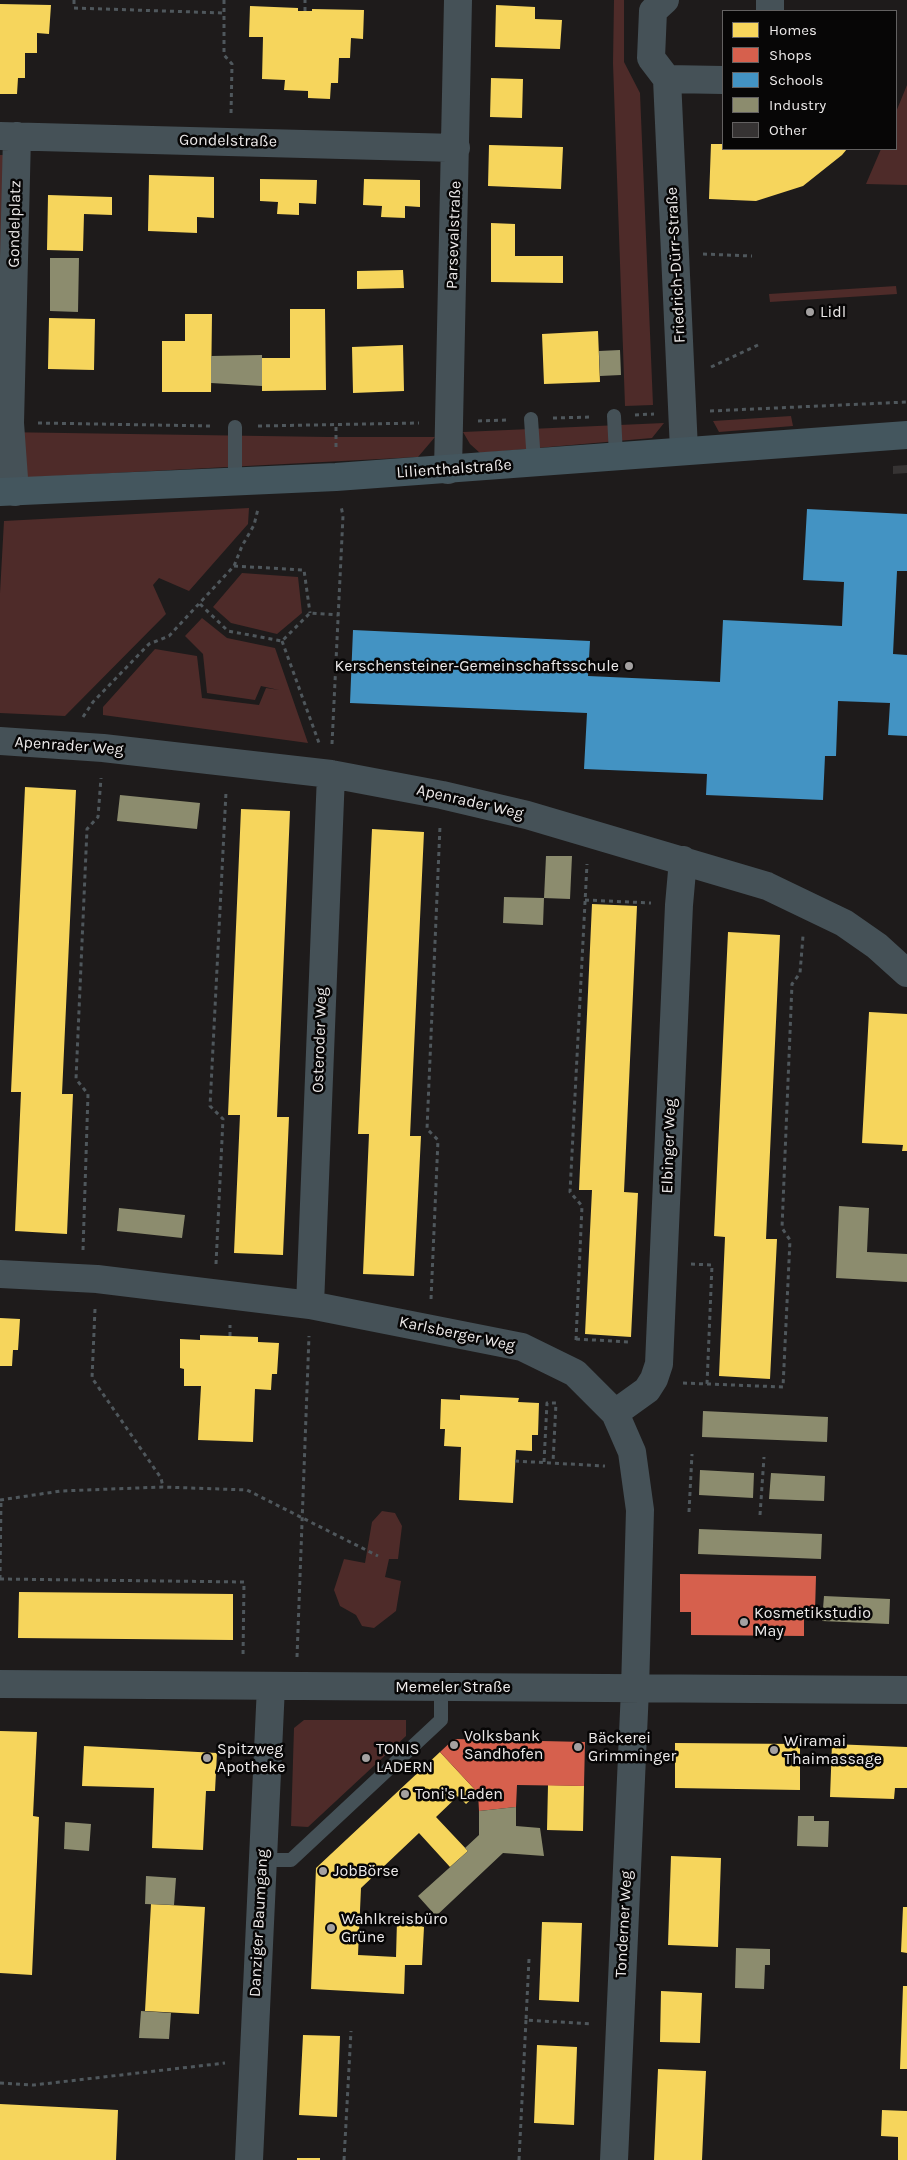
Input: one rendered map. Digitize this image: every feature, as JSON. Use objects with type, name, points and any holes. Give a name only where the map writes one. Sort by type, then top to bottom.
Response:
[{"type":"street","name":"Parsevalstraße","points":[[448,470],[458,0]]},
{"type":"street","points":[[665,0],[653,11],[651,58],[668,79],[722,80]]},
{"type":"street","name":"Friedrich-Dürr-Straße","points":[[668,79],[684,450]]},
{"type":"street","name":"Gondelstraße","points":[[9,136],[456,148]]},
{"type":"street","name":"Gondelplatz","points":[[8,492],[10,423],[9,136]]},
{"type":"street","name":"Lilienthalstraße","points":[[8,492],[448,470],[616,455],[907,436]]},
{"type":"street","name":"Apenrader Weg","points":[[0,741],[92,746],[330,774],[442,795],[527,815],[768,886],[844,923],[877,946],[907,973]]},
{"type":"street","name":"Osteroder Weg","points":[[310,1305],[330,774]]},
{"type":"street","name":"Elbinger Weg","points":[[654,1379],[659,1364],[679,905],[683,860]]},
{"type":"street","name":"Karlsberger Weg","points":[[0,1274],[89,1279],[215,1292],[310,1305],[430,1327],[522,1347],[575,1373],[615,1413],[632,1452],[635,1467],[640,1510],[635,1689]]},
{"type":"street","points":[[615,1413],[646,1390],[654,1379]]},
{"type":"street","name":"Memeler Straße","points":[[0,1684],[907,1690]]},
{"type":"street","name":"Danziger Baumgang","points":[[249,2160],[262,1860],[284,1686]]},
{"type":"street","name":"Tonderner Weg","points":[[614,2160],[635,1689]]},
{"type":"lane","points":[[614,416],[616,455]]},
{"type":"lane","points":[[531,419],[534,462]]},
{"type":"lane","points":[[235,427],[235,480]]},
{"type":"lane","points":[[262,1860],[291,1860],[441,1720],[441,1687]]},
{"type":"path","points":[[74,0],[74,8],[224,13]]},
{"type":"path","points":[[224,0],[224,55],[232,64],[230,141]]},
{"type":"path","points":[[305,0],[305,11]]},
{"type":"path","points":[[675,255],[719,253],[752,256]]},
{"type":"path","points":[[681,381],[758,345]]},
{"type":"path","points":[[330,774],[343,516],[340,497]]},
{"type":"path","points":[[163,1487],[161,1478],[92,1378],[89,1279],[88,1094],[76,1079],[76,1069],[87,830],[98,817],[92,746],[83,716],[93,702],[149,644],[169,636],[234,566],[242,546],[254,525],[258,507]]},
{"type":"path","points":[[234,566],[304,570],[310,613]]},
{"type":"path","points":[[200,604],[228,631],[282,641]]},
{"type":"path","points":[[282,641],[310,613],[338,614]]},
{"type":"path","points":[[282,641],[330,774]]},
{"type":"path","points":[[215,1292],[223,1119],[210,1106],[228,762]]},
{"type":"path","points":[[430,1327],[438,1140],[427,1128],[442,795]]},
{"type":"path","points":[[575,1373],[582,1206],[570,1192],[589,833]]},
{"type":"path","points":[[585,900],[679,905]]},
{"type":"path","points":[[654,1379],[707,1384],[783,1387],[790,1240],[782,1228],[792,984],[800,973],[805,903]]},
{"type":"path","points":[[664,1262],[712,1265],[707,1384]]},
{"type":"path","points":[[284,1686],[302,1519],[310,1305]]},
{"type":"path","points":[[576,1338],[660,1344]]},
{"type":"path","points":[[544,1462],[547,1403],[556,1403],[553,1462]]},
{"type":"path","points":[[689,1512],[692,1454]]},
{"type":"path","points":[[760,1515],[764,1457]]},
{"type":"path","points":[[515,1460],[635,1467]]},
{"type":"path","points":[[243,1686],[244,1582],[0,1579],[1,1500],[62,1491],[163,1487],[247,1490],[378,1556]]},
{"type":"path","points":[[518,2160],[529,1959]]},
{"type":"path","points":[[526,2020],[620,2025]]},
{"type":"path","points":[[344,2160],[351,2031]]},
{"type":"path","points":[[0,2083],[34,2085],[253,2060]]},
{"type":"shaded area","points":[[614,0],[624,0],[624,62],[640,93],[653,405],[625,406],[613,63]]},
{"type":"shaded area","points":[[907,85],[907,185],[866,184],[881,150],[897,150],[897,110]]},
{"type":"shaded area","points":[[0,155],[4,155],[0,322]]},
{"type":"shaded area","points":[[896,286],[897,294],[770,302],[769,294]]},
{"type":"shaded area","points":[[791,416],[793,426],[719,432],[713,421]]},
{"type":"shaded area","points":[[664,423],[652,438],[480,453],[470,444],[463,432]]},
{"type":"shaded area","points":[[0,432],[435,437],[418,457],[0,479]]},
{"type":"shaded area","points":[[249,508],[248,524],[189,591],[159,578],[153,585],[166,614],[65,716],[0,713],[0,593],[4,521]]},
{"type":"shaded area","points":[[242,573],[298,577],[302,613],[277,634],[231,623],[213,607]]},
{"type":"shaded area","points":[[202,618],[227,638],[275,648],[308,743],[103,715],[103,707],[155,649],[197,656],[202,698],[259,705],[266,688],[279,690],[261,686],[255,700],[207,693],[203,654],[185,636]]},
{"type":"shaded area","points":[[382,1511],[395,1513],[402,1526],[398,1559],[389,1559],[385,1577],[401,1581],[396,1611],[374,1628],[362,1626],[356,1615],[340,1606],[334,1590],[344,1559],[365,1563],[372,1522]]},
{"type":"shaded area","points":[[304,1720],[406,1720],[406,1736],[308,1827],[291,1826],[294,1728]]},
{"type":"building: Homes","points":[[0,4],[51,5],[49,34],[37,33],[37,53],[25,53],[25,78],[18,78],[17,94],[0,94]]},
{"type":"building: Homes","points":[[496,5],[535,7],[535,19],[562,20],[560,49],[495,47]]},
{"type":"building: Homes","points":[[250,6],[298,8],[298,11],[312,11],[312,9],[364,10],[363,39],[351,38],[350,58],[339,58],[338,83],[331,83],[330,99],[308,98],[308,91],[284,90],[285,80],[262,79],[263,37],[249,37]]},
{"type":"building: Homes","points":[[491,78],[523,79],[522,118],[490,117]]},
{"type":"building: Homes","points":[[711,144],[722,144],[722,150],[846,150],[803,186],[756,201],[709,199]]},
{"type":"building: Homes","points":[[489,145],[563,147],[561,189],[488,186]]},
{"type":"building: Homes","points":[[149,175],[214,177],[214,218],[197,217],[197,233],[148,231]]},
{"type":"building: Homes","points":[[260,179],[317,180],[316,204],[299,203],[299,215],[277,214],[278,202],[260,201]]},
{"type":"building: Homes","points":[[364,179],[420,180],[420,207],[405,206],[405,218],[381,217],[382,206],[363,205]]},
{"type":"building: Homes","points":[[48,195],[112,197],[112,215],[84,214],[83,251],[47,250]]},
{"type":"building: Homes","points":[[491,223],[515,224],[515,256],[563,256],[563,283],[491,282]]},
{"type":"building: Homes","points":[[403,270],[404,288],[357,289],[357,271]]},
{"type":"building: Homes","points":[[290,309],[325,309],[326,390],[262,391],[262,358],[290,358]]},
{"type":"building: Homes","points":[[185,314],[212,314],[211,392],[162,392],[162,341],[185,341]]},
{"type":"building: Homes","points":[[49,318],[95,319],[94,370],[48,369]]},
{"type":"building: Homes","points":[[598,331],[600,382],[544,384],[542,334]]},
{"type":"building: Homes","points":[[403,345],[404,391],[353,393],[352,347]]},
{"type":"building: Homes","points":[[25,787],[76,790],[62,1094],[73,1094],[67,1234],[15,1231],[21,1092],[11,1092]]},
{"type":"building: Homes","points":[[241,809],[290,811],[277,1117],[289,1117],[283,1255],[234,1253],[240,1115],[228,1115]]},
{"type":"building: Homes","points":[[372,829],[424,832],[410,1136],[421,1136],[414,1276],[363,1274],[369,1134],[358,1134]]},
{"type":"building: Homes","points":[[592,904],[637,906],[624,1192],[638,1193],[631,1337],[585,1334],[592,1190],[579,1190]]},
{"type":"building: Homes","points":[[728,932],[780,935],[766,1239],[777,1239],[770,1379],[719,1376],[725,1237],[714,1236]]},
{"type":"building: Homes","points":[[869,1012],[907,1014],[907,1151],[902,1151],[903,1145],[862,1143]]},
{"type":"building: Homes","points":[[0,1318],[20,1319],[18,1350],[13,1350],[12,1366],[0,1366]]},
{"type":"building: Homes","points":[[200,1335],[258,1337],[258,1342],[279,1343],[277,1374],[272,1374],[271,1390],[255,1389],[253,1442],[198,1440],[201,1386],[184,1386],[184,1369],[180,1368],[180,1339],[200,1340]]},
{"type":"building: Homes","points":[[460,1395],[519,1398],[518,1402],[539,1403],[538,1435],[532,1435],[532,1451],[516,1450],[513,1503],[459,1500],[461,1447],[444,1446],[445,1429],[440,1429],[441,1399],[460,1400]]},
{"type":"building: Homes","points":[[19,1592],[233,1594],[233,1640],[18,1638]]},
{"type":"building: Homes","points":[[0,1731],[37,1732],[33,1816],[39,1817],[32,1975],[0,1973]]},
{"type":"building: Homes","points":[[675,1743],[800,1744],[800,1790],[675,1788]]},
{"type":"building: Homes","points":[[832,1744],[907,1747],[907,1788],[895,1788],[894,1799],[830,1797]]},
{"type":"building: Homes","points":[[84,1746],[217,1753],[215,1791],[206,1791],[203,1850],[152,1848],[154,1788],[82,1786]]},
{"type":"building: Homes","points":[[440,1752],[478,1793],[466,1804],[458,1796],[436,1817],[468,1851],[450,1867],[419,1833],[361,1888],[358,1955],[396,1957],[397,1920],[424,1927],[422,1965],[405,1965],[404,1994],[311,1989],[316,1868]]},
{"type":"building: Homes","points":[[548,1785],[584,1786],[583,1831],[547,1830]]},
{"type":"building: Homes","points":[[671,1856],[721,1858],[718,1947],[668,1945]]},
{"type":"building: Homes","points":[[151,1904],[205,1907],[199,2014],[145,2011]]},
{"type":"building: Homes","points":[[903,1907],[907,1907],[907,1953],[901,1952]]},
{"type":"building: Homes","points":[[542,1922],[582,1923],[579,2002],[539,2000]]},
{"type":"building: Homes","points":[[903,1986],[907,1986],[907,2069],[900,2069]]},
{"type":"building: Homes","points":[[661,1991],[702,1993],[700,2043],[660,2042]]},
{"type":"building: Homes","points":[[303,2035],[340,2036],[337,2117],[299,2115]]},
{"type":"building: Homes","points":[[537,2045],[577,2047],[574,2125],[534,2123]]},
{"type":"building: Homes","points":[[658,2069],[706,2071],[702,2160],[654,2160]]},
{"type":"building: Homes","points":[[0,2104],[118,2110],[116,2160],[0,2160]]},
{"type":"building: Homes","points":[[882,2110],[907,2111],[907,2160],[898,2160],[898,2137],[881,2136]]},
{"type":"building: Homes","points":[[297,2158],[320,2158],[320,2160],[297,2160]]},
{"type":"building: Shops","points":[[680,1574],[816,1576],[815,1612],[804,1612],[804,1636],[691,1635],[691,1612],[680,1612]]},
{"type":"building: Shops","points":[[454,1739],[585,1742],[584,1786],[517,1785],[516,1807],[479,1811],[478,1793],[440,1752]]},
{"type":"building: Schools","points":[[807,509],[907,514],[907,571],[897,571],[893,654],[907,655],[907,736],[888,735],[890,703],[838,701],[836,756],[825,756],[823,800],[706,795],[707,774],[584,769],[587,713],[350,703],[353,630],[590,641],[588,676],[720,682],[723,620],[842,626],[844,582],[803,580]]},
{"type":"building: Industry","points":[[50,258],[79,258],[78,312],[50,311]]},
{"type":"building: Industry","points":[[620,350],[621,375],[600,376],[599,351]]},
{"type":"building: Industry","points":[[262,355],[262,386],[211,383],[211,356]]},
{"type":"building: Industry","points":[[120,795],[200,803],[197,829],[117,821]]},
{"type":"building: Industry","points":[[546,856],[572,856],[570,899],[544,898]]},
{"type":"building: Industry","points":[[504,897],[544,898],[543,925],[503,923]]},
{"type":"building: Industry","points":[[839,1206],[869,1208],[867,1252],[907,1254],[907,1282],[836,1278]]},
{"type":"building: Industry","points":[[119,1208],[185,1215],[182,1238],[117,1231]]},
{"type":"building: Industry","points":[[703,1411],[828,1417],[827,1442],[702,1437]]},
{"type":"building: Industry","points":[[700,1470],[754,1473],[753,1498],[699,1495]]},
{"type":"building: Industry","points":[[771,1473],[825,1476],[824,1501],[769,1499]]},
{"type":"building: Industry","points":[[699,1529],[822,1534],[821,1559],[698,1554]]},
{"type":"building: Industry","points":[[824,1596],[890,1599],[889,1624],[822,1621]]},
{"type":"building: Industry","points":[[516,1807],[516,1826],[540,1828],[544,1856],[503,1853],[436,1916],[418,1896],[468,1851],[465,1848],[479,1835],[479,1811]]},
{"type":"building: Industry","points":[[798,1816],[814,1816],[814,1821],[829,1821],[828,1847],[797,1846]]},
{"type":"building: Industry","points":[[65,1822],[91,1824],[89,1851],[64,1849]]},
{"type":"building: Industry","points":[[146,1876],[176,1878],[174,1905],[145,1904]]},
{"type":"building: Industry","points":[[736,1948],[770,1949],[770,1965],[765,1965],[764,1989],[735,1988]]},
{"type":"building: Industry","points":[[141,2011],[171,2013],[169,2039],[139,2038]]},
{"type":"building: Other","points":[[907,465],[907,473],[893,474],[893,466]]},
{"type":"place","name":"Lidl","points":[[810,312]]},
{"type":"place","name":"Kerschensteiner-Gemeinschaftsschule","points":[[629,666]]},
{"type":"place","name":"Kosmetikstudio May","points":[[744,1622]]},
{"type":"place","name":"Volksbank Sandhofen","points":[[454,1745]]},
{"type":"place","name":"Bäckerei Grimminger","points":[[578,1747]]},
{"type":"place","name":"Wiramai Thaimassage","points":[[774,1750]]},
{"type":"place","name":"Spitzweg Apotheke","points":[[207,1758]]},
{"type":"place","name":"TONIS LADERN","points":[[366,1758]]},
{"type":"place","name":"Toni's Laden","points":[[405,1794]]},
{"type":"place","name":"JobBörse","points":[[323,1871]]},
{"type":"place","name":"Wahlkreisbüro Grüne","points":[[331,1928]]}]
